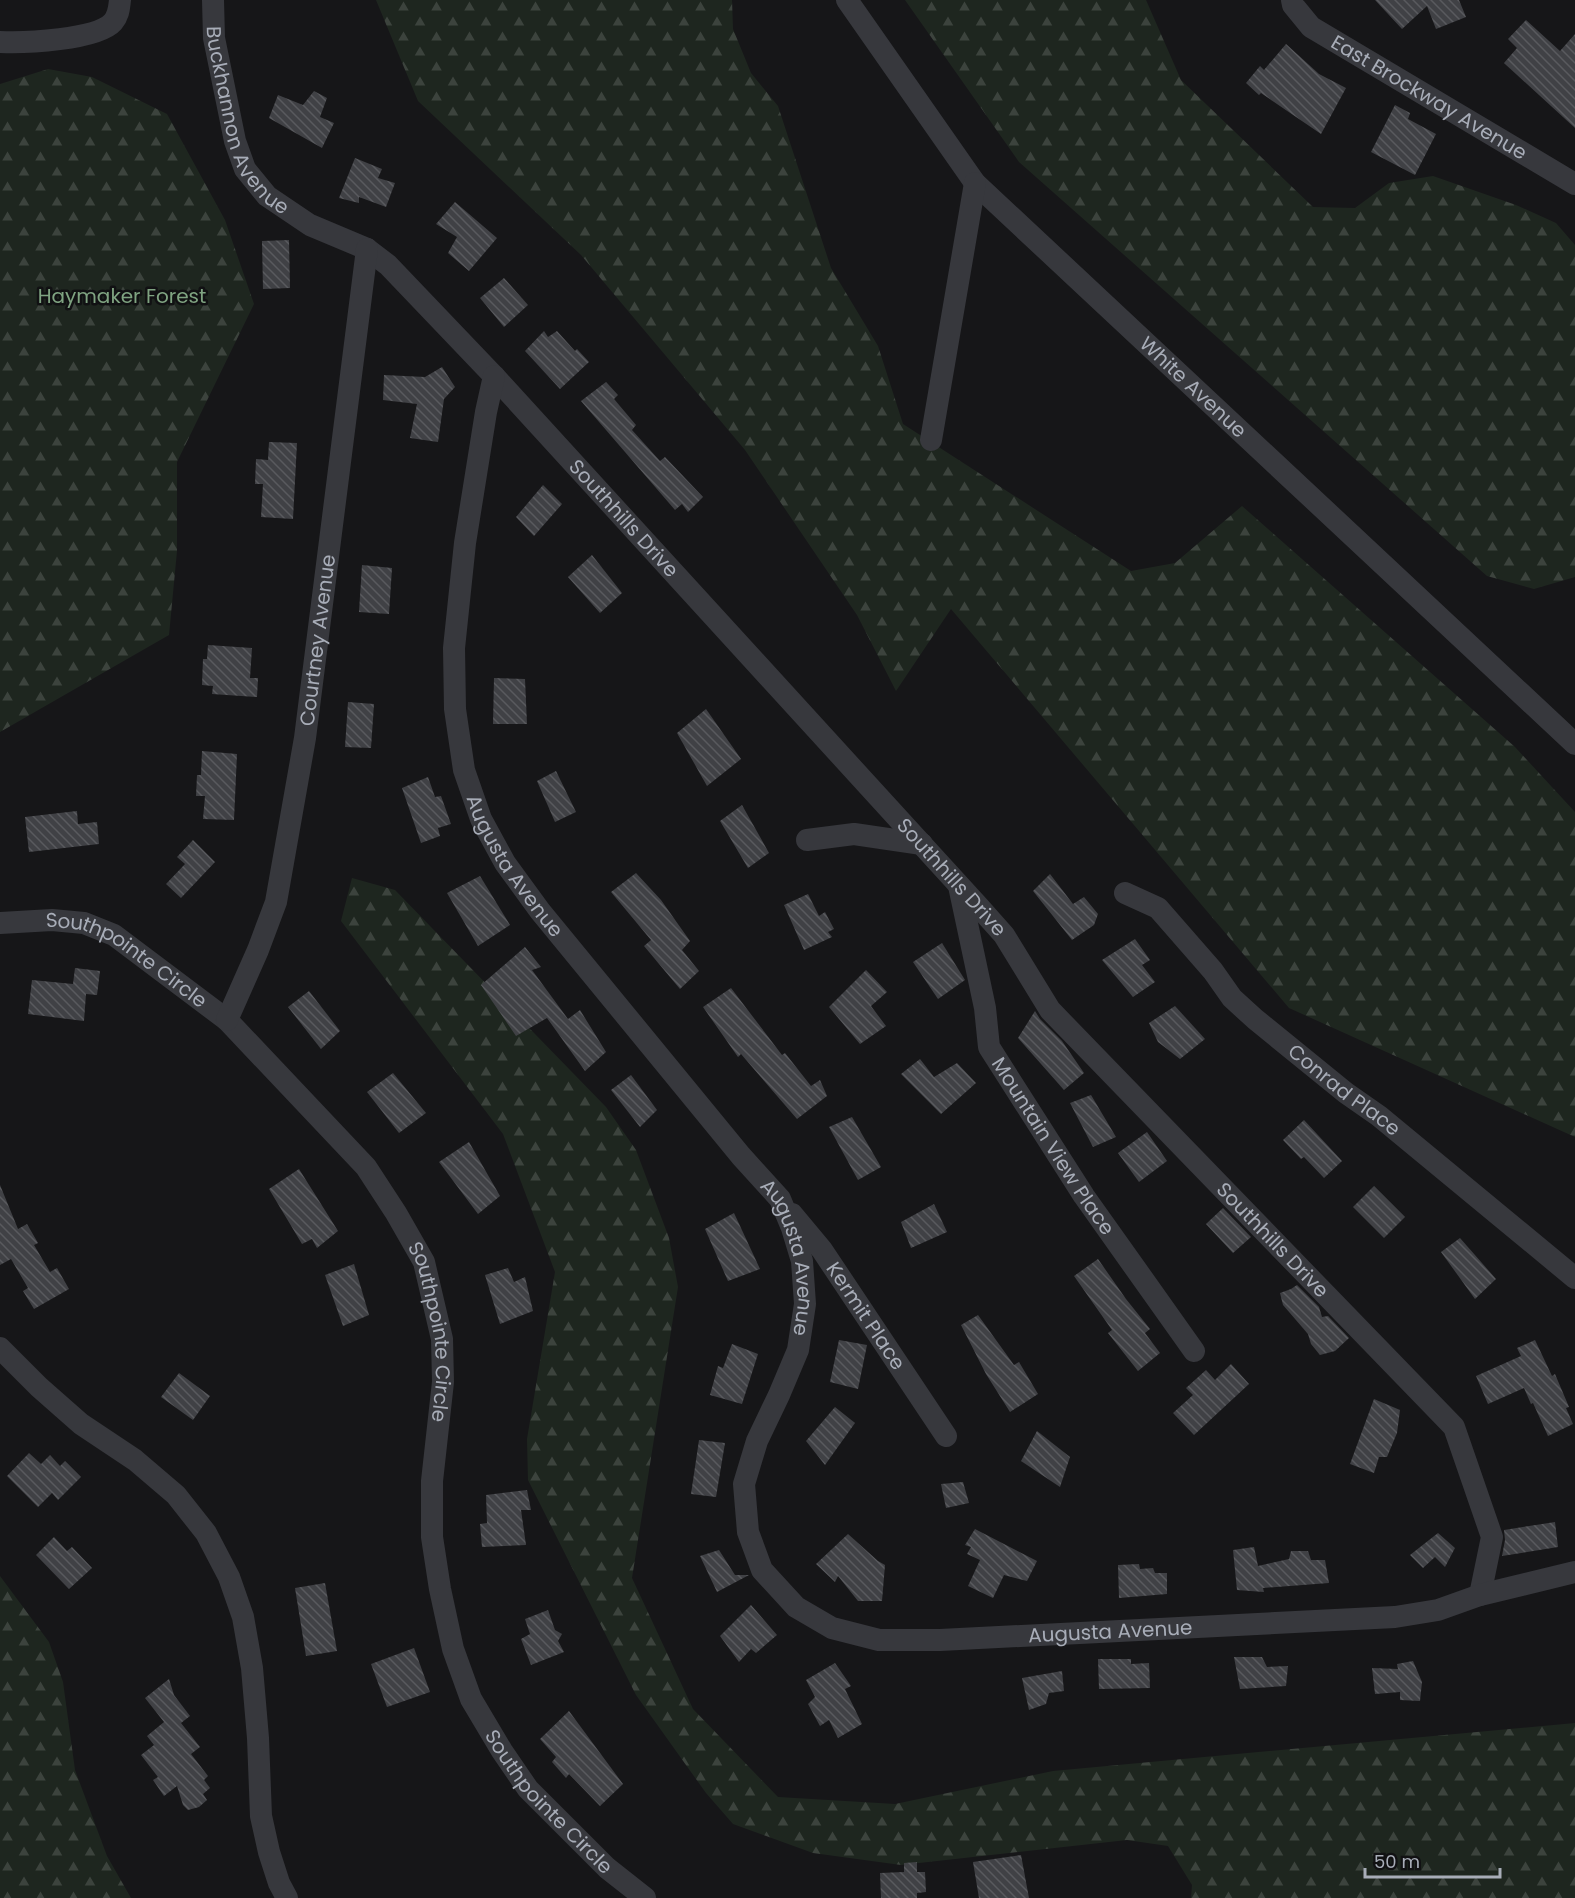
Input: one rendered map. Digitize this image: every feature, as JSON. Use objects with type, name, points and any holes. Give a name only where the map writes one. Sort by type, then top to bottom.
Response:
[{"type":"street","points":[[0,42],[29,43],[96,31],[112,24],[118,14],[120,0]]},
{"type":"street","name":"Buckhannon Avenue","points":[[213,0],[214,38],[235,141],[245,169],[267,196],[310,225]]},
{"type":"street","name":"White Avenue","points":[[847,0],[975,183],[1575,744]]},
{"type":"street","name":"East Brockway Avenue","points":[[1292,0],[1293,5],[1311,27],[1573,181]]},
{"type":"street","points":[[932,440],[975,183]]},
{"type":"street","name":"Southhills Drive","points":[[310,225],[367,249],[388,265],[494,376],[1004,935],[1050,1010],[1454,1427],[1492,1537],[1480,1595]]},
{"type":"street","name":"Courtney Avenue","points":[[227,1020],[276,902],[305,738],[367,249]]},
{"type":"street","name":"Augusta Avenue","points":[[494,376],[465,543],[454,648],[455,709],[464,770],[481,819],[505,863],[540,911],[780,1199],[792,1228],[802,1261],[805,1304],[798,1350],[757,1441],[744,1484],[748,1532],[762,1570],[796,1607],[832,1628],[879,1640],[940,1640],[1395,1617],[1438,1610],[1480,1595],[1575,1572]]},
{"type":"street","points":[[807,840],[854,834],[922,844]]},
{"type":"street","name":"Mountain View Place","points":[[959,884],[985,1008],[989,1047],[1084,1196],[1194,1351]]},
{"type":"street","name":"Conrad Place","points":[[1125,893],[1158,908],[1213,971],[1232,998],[1255,1019],[1346,1093],[1379,1116],[1575,1278]]},
{"type":"street","name":"Southpointe Circle","points":[[0,923],[52,920],[84,922],[114,935],[227,1020],[366,1167],[396,1213],[423,1262],[441,1339],[443,1382],[432,1481],[432,1537],[453,1649],[471,1700],[528,1789],[607,1868],[645,1898]]},
{"type":"street","name":"Kermit Place","points":[[780,1199],[822,1250],[946,1436]]},
{"type":"street","points":[[0,1348],[81,1424],[135,1460],[176,1495],[206,1533],[229,1577],[243,1617],[252,1668],[261,1816],[269,1852],[279,1883],[287,1898]]},
{"type":"green space","points":[[376,0],[732,0],[733,29],[751,73],[778,106],[831,268],[878,346],[903,424],[1131,571],[1175,563],[1242,506],[1515,747],[1575,812],[1575,1137],[1289,1008],[951,609],[896,691],[857,615],[745,450],[581,255],[418,101]]},
{"type":"green space","points":[[905,0],[1146,0],[1181,80],[1313,207],[1355,208],[1389,183],[1433,176],[1516,205],[1556,223],[1575,245],[1575,577],[1534,589],[1487,576],[1019,162]]},
{"type":"green space","name":"Haymaker Forest","points":[[48,69],[92,77],[167,114],[225,220],[254,304],[177,462],[177,551],[169,635],[0,732],[0,84]]},
{"type":"green space","points":[[352,878],[395,890],[606,1107],[636,1150],[669,1238],[678,1287],[632,1578],[693,1709],[778,1797],[895,1804],[1053,1771],[1575,1723],[1575,1898],[1191,1898],[1192,1885],[1168,1846],[1127,1840],[901,1865],[813,1853],[733,1824],[706,1793],[636,1695],[528,1480],[527,1439],[555,1272],[503,1134],[341,921]]},
{"type":"green space","points":[[0,1576],[49,1642],[63,1682],[75,1770],[107,1856],[131,1898],[0,1898]]},
{"type":"building","points":[[1375,0],[1459,0],[1466,17],[1436,29],[1427,6],[1402,29]]},
{"type":"building","points":[[1526,20],[1560,51],[1575,34],[1575,128],[1504,63],[1517,48],[1508,39]]},
{"type":"building","points":[[1286,44],[1319,74],[1346,88],[1321,134],[1261,93],[1259,95],[1246,83],[1260,66],[1264,70]]},
{"type":"building","points":[[314,91],[327,98],[320,117],[334,123],[322,148],[269,118],[278,95],[303,105]]},
{"type":"building","points":[[1395,105],[1410,113],[1408,119],[1436,134],[1415,175],[1371,152]]},
{"type":"building","points":[[355,158],[382,169],[378,178],[395,183],[386,207],[359,197],[359,203],[339,198]]},
{"type":"building","points":[[455,202],[497,238],[469,271],[448,253],[457,237],[436,224]]},
{"type":"building","points":[[289,240],[290,288],[263,289],[262,241]]},
{"type":"building","points":[[504,278],[528,305],[504,327],[480,298]]},
{"type":"building","points":[[544,331],[548,337],[557,331],[575,351],[577,349],[589,362],[560,389],[525,351]]},
{"type":"building","points":[[442,367],[455,387],[444,399],[438,442],[410,438],[417,404],[383,400],[384,375],[425,377]]},
{"type":"building","points":[[606,382],[618,395],[614,399],[636,425],[632,430],[660,461],[665,457],[703,497],[688,512],[682,504],[675,510],[581,401]]},
{"type":"building","points":[[269,442],[297,443],[293,519],[261,517],[263,484],[255,484],[256,459],[268,460]]},
{"type":"building","points":[[543,485],[562,504],[534,536],[516,517]]},
{"type":"building","points":[[592,555],[622,593],[600,613],[568,577]]},
{"type":"building","points":[[362,565],[392,568],[389,614],[359,612]]},
{"type":"building","points":[[208,645],[252,648],[250,678],[258,678],[257,697],[212,694],[213,686],[202,685],[203,659],[207,659]]},
{"type":"building","points":[[494,678],[525,679],[527,724],[493,724]]},
{"type":"building","points":[[348,702],[374,704],[371,748],[345,747]]},
{"type":"building","points":[[706,709],[741,759],[707,786],[677,733]]},
{"type":"building","points":[[202,751],[237,754],[234,820],[203,819],[205,796],[196,796],[197,775],[201,775]]},
{"type":"building","points":[[556,771],[576,812],[555,822],[537,781]]},
{"type":"building","points":[[428,777],[435,797],[441,796],[451,824],[438,828],[440,836],[421,843],[402,788]]},
{"type":"building","points":[[742,805],[769,853],[748,868],[720,821]]},
{"type":"building","points":[[77,811],[78,824],[97,822],[99,844],[29,852],[25,817]]},
{"type":"building","points":[[193,840],[215,862],[181,898],[166,884],[185,864],[177,857]]},
{"type":"building","points":[[636,873],[661,900],[690,941],[682,950],[699,971],[680,989],[644,946],[651,940],[611,892]]},
{"type":"building","points":[[1050,874],[1073,904],[1084,897],[1098,914],[1094,925],[1072,940],[1033,891]]},
{"type":"building","points":[[480,876],[510,925],[478,946],[447,893]]},
{"type":"building","points":[[808,894],[819,916],[825,912],[834,929],[828,932],[832,937],[804,950],[784,905]]},
{"type":"building","points":[[1135,939],[1150,960],[1142,965],[1155,982],[1133,997],[1102,960]]},
{"type":"building","points":[[942,943],[965,980],[938,999],[913,962]]},
{"type":"building","points":[[525,947],[541,967],[532,970],[568,1019],[580,1010],[606,1052],[585,1071],[547,1018],[516,1036],[481,985]]},
{"type":"building","points":[[75,968],[100,971],[97,995],[86,994],[84,1021],[28,1014],[32,980],[73,984]]},
{"type":"building","points":[[866,970],[887,992],[871,1006],[886,1026],[860,1044],[829,1007]]},
{"type":"building","points":[[731,988],[782,1055],[785,1053],[811,1086],[820,1080],[827,1096],[797,1119],[741,1054],[738,1057],[703,1007]]},
{"type":"building","points":[[309,991],[340,1031],[321,1049],[288,1007]]},
{"type":"building","points":[[1175,1006],[1205,1039],[1180,1059],[1158,1042],[1149,1023]]},
{"type":"building","points":[[1035,1011],[1062,1041],[1084,1073],[1064,1090],[1018,1038]]},
{"type":"building","points":[[920,1059],[934,1077],[957,1063],[976,1083],[941,1114],[901,1074]]},
{"type":"building","points":[[393,1073],[426,1113],[399,1133],[367,1092]]},
{"type":"building","points":[[631,1075],[657,1110],[640,1127],[611,1090]]},
{"type":"building","points":[[1091,1095],[1116,1137],[1093,1147],[1070,1103]]},
{"type":"building","points":[[852,1117],[881,1167],[858,1180],[829,1127]]},
{"type":"building","points":[[1304,1120],[1342,1161],[1324,1178],[1304,1157],[1301,1159],[1283,1140]]},
{"type":"building","points":[[1147,1132],[1167,1161],[1139,1182],[1118,1153]]},
{"type":"building","points":[[469,1142],[500,1196],[478,1214],[439,1162]]},
{"type":"building","points":[[299,1169],[338,1231],[317,1248],[312,1239],[302,1244],[269,1189]]},
{"type":"building","points":[[0,1185],[18,1229],[27,1224],[38,1243],[34,1245],[50,1272],[57,1268],[69,1289],[34,1309],[23,1291],[28,1288],[11,1259],[0,1265]]},
{"type":"building","points":[[1374,1186],[1405,1217],[1384,1238],[1353,1207]]},
{"type":"building","points":[[934,1204],[947,1232],[911,1248],[901,1222]]},
{"type":"building","points":[[1223,1208],[1251,1237],[1233,1253],[1206,1224]]},
{"type":"building","points":[[734,1213],[760,1269],[728,1281],[705,1229]]},
{"type":"building","points":[[1460,1238],[1496,1279],[1475,1299],[1441,1252]]},
{"type":"building","points":[[1098,1259],[1150,1329],[1145,1333],[1160,1353],[1138,1371],[1108,1333],[1112,1330],[1074,1276]]},
{"type":"building","points":[[354,1264],[369,1315],[343,1326],[325,1275]]},
{"type":"building","points":[[508,1268],[514,1282],[525,1277],[533,1311],[500,1324],[485,1275]]},
{"type":"building","points":[[1297,1285],[1319,1307],[1322,1317],[1328,1316],[1349,1338],[1335,1351],[1320,1355],[1311,1344],[1308,1334],[1283,1305],[1280,1293]]},
{"type":"building","points":[[978,1315],[1014,1365],[1019,1362],[1038,1394],[1010,1412],[986,1374],[961,1325]]},
{"type":"building","points":[[839,1340],[867,1345],[858,1389],[830,1382]]},
{"type":"building","points":[[1535,1340],[1552,1376],[1555,1374],[1569,1407],[1566,1408],[1573,1424],[1548,1436],[1524,1388],[1488,1404],[1476,1376],[1521,1356],[1517,1348]]},
{"type":"building","points":[[732,1344],[758,1354],[742,1404],[710,1395],[718,1366],[723,1368]]},
{"type":"building","points":[[1231,1364],[1249,1384],[1194,1435],[1173,1413],[1193,1395],[1186,1388],[1206,1370],[1215,1380]]},
{"type":"building","points":[[179,1373],[210,1396],[193,1420],[161,1397]]},
{"type":"building","points":[[1374,1399],[1400,1410],[1397,1433],[1387,1457],[1379,1457],[1374,1473],[1350,1464]]},
{"type":"building","points":[[835,1407],[855,1423],[825,1465],[806,1441]]},
{"type":"building","points":[[1037,1431],[1070,1457],[1060,1487],[1021,1461]]},
{"type":"building","points":[[699,1440],[725,1443],[716,1497],[691,1494]]},
{"type":"building","points":[[29,1453],[41,1464],[50,1455],[60,1466],[65,1461],[81,1477],[58,1500],[52,1493],[38,1507],[7,1476]]},
{"type":"building","points":[[963,1482],[969,1503],[946,1508],[941,1484]]},
{"type":"building","points":[[527,1490],[531,1510],[521,1510],[526,1545],[482,1547],[480,1524],[487,1523],[486,1495]]},
{"type":"building","points":[[1555,1522],[1558,1547],[1502,1556],[1504,1530]]},
{"type":"building","points":[[975,1529],[1037,1561],[1027,1581],[1004,1575],[993,1598],[968,1586],[980,1560],[967,1554],[971,1547],[965,1545]]},
{"type":"building","points":[[1438,1533],[1455,1548],[1445,1567],[1435,1557],[1423,1568],[1410,1555]]},
{"type":"building","points":[[848,1534],[885,1565],[882,1601],[858,1601],[838,1576],[835,1582],[816,1564]]},
{"type":"building","points":[[54,1537],[67,1551],[72,1547],[92,1568],[69,1589],[36,1555]]},
{"type":"building","points":[[1254,1547],[1258,1566],[1289,1559],[1291,1551],[1308,1551],[1311,1560],[1325,1560],[1329,1583],[1263,1588],[1264,1592],[1237,1590],[1233,1550]]},
{"type":"building","points":[[719,1550],[735,1575],[749,1575],[717,1592],[700,1556]]},
{"type":"building","points":[[1139,1564],[1140,1569],[1153,1568],[1155,1573],[1167,1573],[1167,1594],[1119,1598],[1118,1565]]},
{"type":"building","points":[[325,1583],[337,1651],[306,1656],[295,1588]]},
{"type":"building","points":[[751,1605],[777,1635],[756,1653],[751,1649],[739,1662],[720,1636]]},
{"type":"building","points":[[548,1610],[555,1630],[562,1634],[558,1641],[564,1652],[531,1665],[521,1639],[530,1634],[525,1619]]},
{"type":"building","points":[[414,1648],[430,1692],[387,1707],[371,1664]]},
{"type":"building","points":[[1234,1657],[1262,1657],[1267,1667],[1288,1666],[1286,1686],[1240,1689]]},
{"type":"building","points":[[1098,1659],[1131,1659],[1131,1664],[1149,1663],[1150,1688],[1099,1689]]},
{"type":"building","points":[[1413,1661],[1422,1682],[1420,1701],[1400,1700],[1400,1692],[1375,1694],[1372,1668],[1398,1669],[1397,1664]]},
{"type":"building","points":[[835,1663],[851,1686],[845,1689],[862,1724],[838,1738],[829,1720],[820,1726],[808,1704],[815,1697],[806,1680]]},
{"type":"building","points":[[1062,1671],[1064,1691],[1049,1693],[1046,1704],[1029,1710],[1022,1678]]},
{"type":"building","points":[[169,1679],[174,1695],[190,1716],[181,1723],[200,1747],[191,1754],[208,1776],[204,1780],[210,1788],[203,1794],[207,1800],[199,1807],[188,1810],[183,1805],[177,1786],[164,1796],[153,1780],[158,1777],[141,1755],[154,1745],[147,1736],[164,1722],[145,1698]]},
{"type":"building","points":[[569,1711],[623,1784],[600,1806],[569,1774],[566,1778],[552,1762],[556,1757],[540,1739]]},
{"type":"building","points":[[1021,1855],[1029,1898],[979,1898],[973,1862]]},
{"type":"building","points":[[917,1862],[917,1872],[925,1872],[926,1892],[917,1893],[917,1898],[881,1898],[880,1873],[904,1872],[904,1863]]}]
